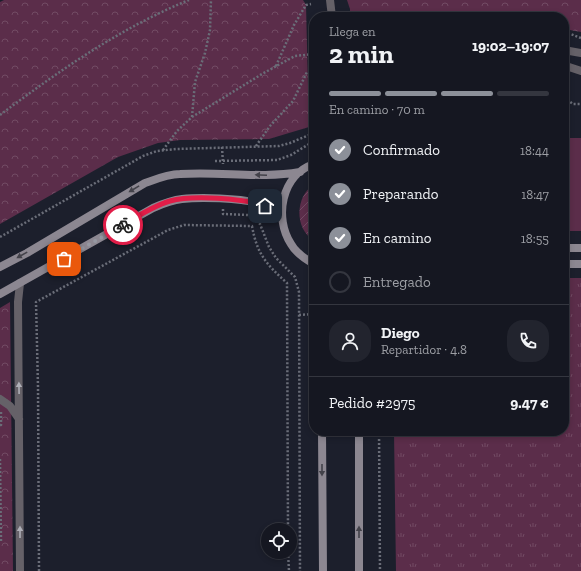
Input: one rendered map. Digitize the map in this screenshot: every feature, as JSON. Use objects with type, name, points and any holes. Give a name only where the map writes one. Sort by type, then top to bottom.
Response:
[{"type":"street","points":[[330,0],[331,12]]},
{"type":"street","points":[[569,51],[581,53]]},
{"type":"street","points":[[569,67],[581,72]]},
{"type":"street","points":[[309,167],[300,172],[292,180],[282,202],[281,217],[284,232],[291,246],[302,257],[309,261]]},
{"type":"street","points":[[0,267],[145,183],[163,177],[180,174],[274,176],[300,172]]},
{"type":"street","points":[[0,294],[153,208],[169,201],[198,198],[244,200],[265,206],[281,217]]},
{"type":"street","points":[[569,248],[581,248]]},
{"type":"street","points":[[569,264],[581,264]]},
{"type":"street","points":[[20,283],[18,302],[20,571]]},
{"type":"street","points":[[0,399],[10,406],[19,419]]},
{"type":"street","points":[[322,436],[323,571]]},
{"type":"street","points":[[359,436],[359,571]]},
{"type":"path","points":[[0,115],[75,61],[130,28],[189,0]]},
{"type":"path","points":[[192,117],[195,82],[205,53],[210,30],[211,0]]},
{"type":"path","points":[[276,66],[294,25],[306,5],[311,4]]},
{"type":"path","points":[[569,33],[581,38]]},
{"type":"path","points":[[163,151],[177,131],[192,117],[276,66],[295,56],[309,55]]},
{"type":"path","points":[[255,146],[270,126],[293,101],[307,72],[309,72]]},
{"type":"path","points":[[569,101],[573,104],[581,104]]},
{"type":"path","points":[[215,161],[277,160],[291,155],[309,144]]},
{"type":"path","points":[[222,147],[223,161]]},
{"type":"path","points":[[223,208],[223,214],[249,215],[260,224],[269,247],[276,258],[295,277],[299,292],[300,571]]},
{"type":"path","points":[[39,571],[36,302],[168,230],[184,226],[252,226],[260,254],[276,274],[286,283],[288,523]]},
{"type":"path","points":[[299,314],[309,314]]},
{"type":"path","points":[[379,436],[380,571]]},
{"type":"path","points":[[0,459],[0,541]]},
{"type":"path","points":[[1,534],[8,534]]},
{"type":"path","points":[[288,559],[289,571]]},
{"type":"green space","points":[[4,0],[303,0],[306,5],[309,127],[269,139],[180,140],[158,143],[118,157],[0,224],[0,2]]},
{"type":"green space","points":[[347,0],[581,0],[581,32],[569,30],[569,12],[350,12]]},
{"type":"green space","points":[[569,138],[581,138],[581,231],[569,231]]},
{"type":"green space","points":[[309,189],[309,237],[300,221],[299,212],[300,204]]},
{"type":"green space","points":[[569,278],[581,278],[581,571],[396,571],[394,436],[569,436]]},
{"type":"green space","points":[[10,302],[13,571],[0,571],[0,308]]},
{"type":"way so far","points":[[64,259],[123,225]]},
{"type":"route","points":[[123,225],[153,208],[169,201],[182,199],[198,198],[244,200],[265,206]]}]
